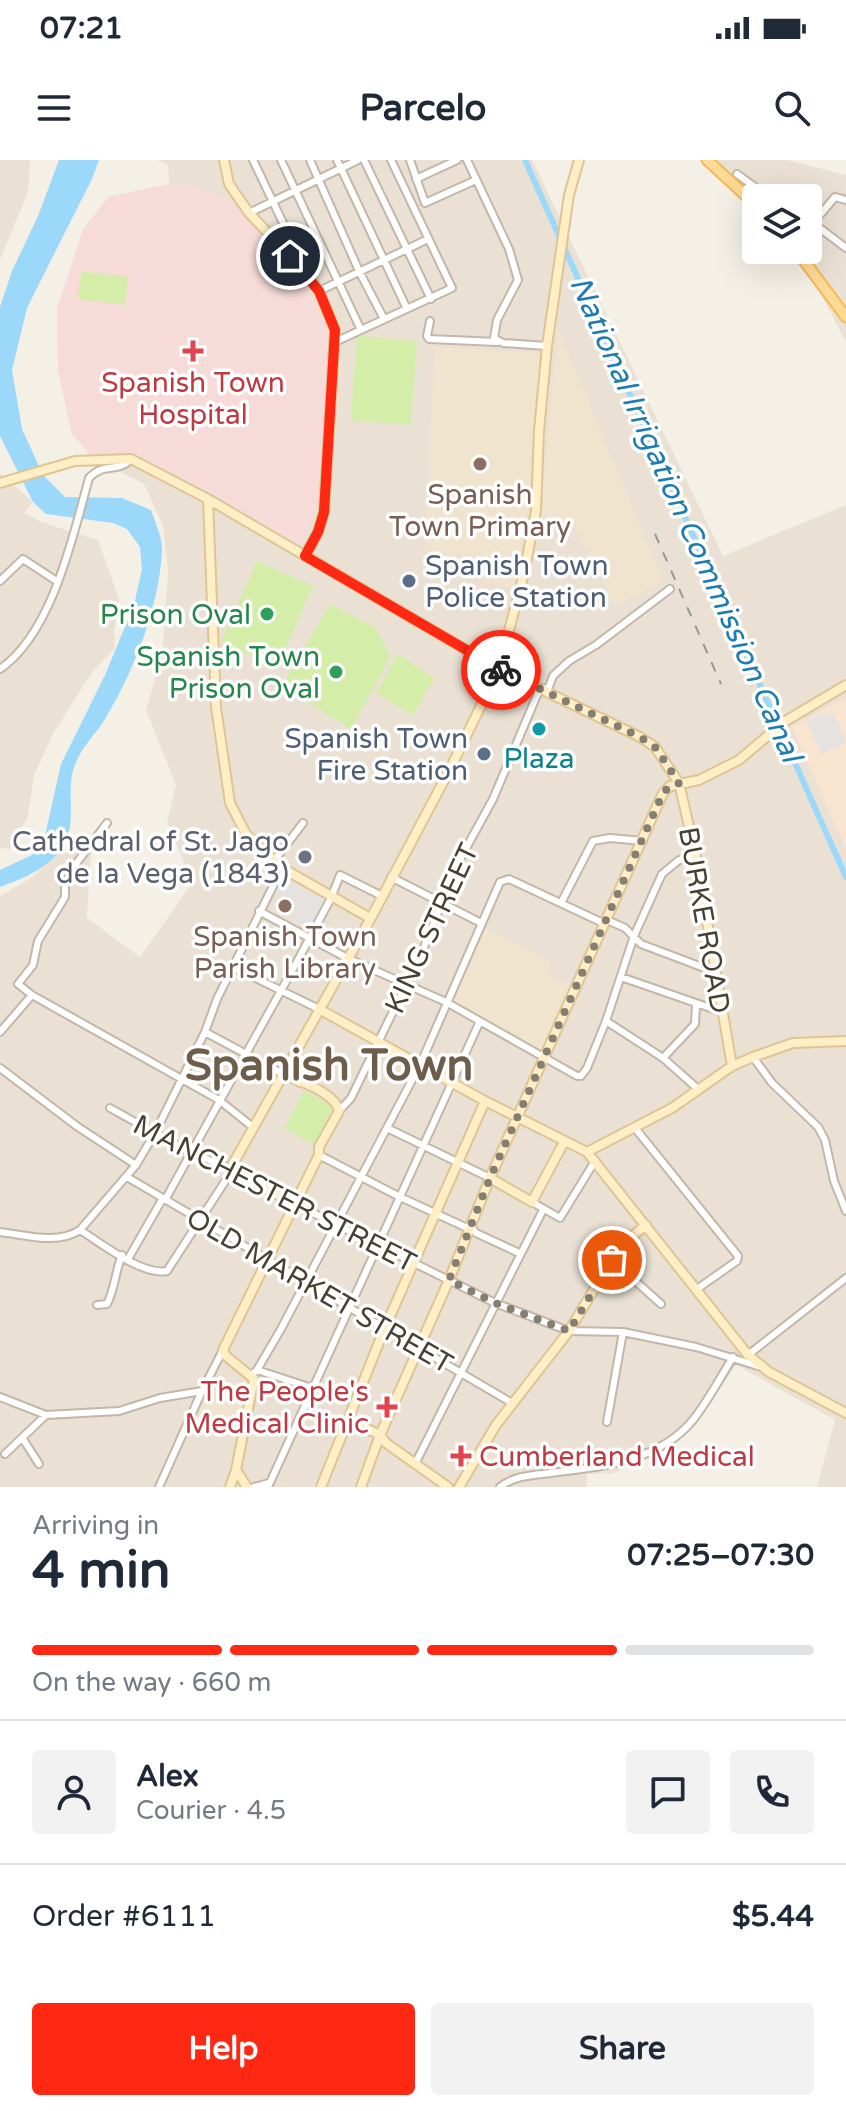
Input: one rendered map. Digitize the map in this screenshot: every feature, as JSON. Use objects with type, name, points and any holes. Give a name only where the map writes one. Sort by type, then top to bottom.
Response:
[{"type":"main road","points":[[707,160],[742,192]]},
{"type":"main road","points":[[806,264],[846,317]]},
{"type":"street","points":[[253,160],[307,274]]},
{"type":"street","points":[[281,160],[361,330]]},
{"type":"street","points":[[310,160],[359,271],[384,319]]},
{"type":"street","points":[[337,160],[407,309]]},
{"type":"street","points":[[249,213],[358,160]]},
{"type":"street","points":[[364,160],[431,299]]},
{"type":"street","points":[[335,342],[452,288],[391,160]]},
{"type":"street","points":[[410,160],[425,203],[476,180]]},
{"type":"street","points":[[416,179],[457,160]]},
{"type":"street","points":[[467,160],[509,249],[518,280],[497,320],[494,338],[497,342]]},
{"type":"street","points":[[80,1230],[151,1271],[167,1271],[233,1169],[449,771],[499,669],[524,573],[536,511],[547,346],[569,195],[579,160]]},
{"type":"street","points":[[227,161],[229,184],[249,213],[307,274],[319,291],[335,330],[324,512],[318,532],[305,556]]},
{"type":"street","points":[[737,174],[751,184]]},
{"type":"street","points":[[822,212],[835,197],[846,200]]},
{"type":"street","points":[[822,233],[846,248]]},
{"type":"street","points":[[319,291],[428,239]]},
{"type":"street","points":[[430,321],[429,339],[547,346]]},
{"type":"street","points":[[0,669],[15,659],[44,614],[58,582],[89,478],[99,469],[122,467],[131,459]]},
{"type":"street","name":"BURKE ROAD","points":[[1,483],[75,461],[131,459],[208,499],[499,669],[655,747],[679,783],[696,857],[732,1066]]},
{"type":"street","points":[[208,499],[216,707],[230,803],[240,825],[282,868],[370,918]]},
{"type":"street","points":[[0,581],[23,559],[58,582]]},
{"type":"street","name":"KING STREET","points":[[159,1487],[202,1391],[319,1155],[319,1147],[339,1111],[351,1098],[422,952],[458,863],[493,799],[540,688],[548,689],[553,676],[569,661],[596,645],[670,589]]},
{"type":"street","points":[[361,1487],[380,1435],[449,1280],[490,1178],[663,793],[670,786],[699,780],[739,760],[771,731],[846,685]]},
{"type":"street","points":[[107,823],[65,884],[65,897],[38,941],[33,965],[18,984],[32,995],[219,1100],[254,1128]]},
{"type":"street","points":[[274,861],[303,823]]},
{"type":"street","points":[[561,903],[593,841],[610,838],[643,841]]},
{"type":"street","points":[[259,911],[347,958],[446,1002],[581,1076],[606,1021],[634,936],[662,874],[679,860],[696,857]]},
{"type":"street","points":[[0,1232],[58,1239],[69,1237],[80,1230],[127,1177],[155,1133],[282,868]]},
{"type":"street","points":[[97,1305],[107,1304],[113,1293],[113,1280],[125,1257],[191,1153],[331,898],[340,875],[382,896]]},
{"type":"street","points":[[391,877],[481,923]]},
{"type":"street","points":[[230,1487],[254,1385],[254,1372],[305,1283],[420,1065],[500,882],[505,879],[601,922],[607,920],[625,928],[641,944],[715,972]]},
{"type":"street","points":[[233,967],[319,1009],[485,1101],[587,1152],[748,1355],[761,1367],[846,1413]]},
{"type":"street","points":[[621,977],[722,1012]]},
{"type":"street","points":[[2,1027],[32,995]]},
{"type":"street","points":[[663,1058],[695,1024],[696,1005]]},
{"type":"street","points":[[254,1487],[269,1485],[480,1021]]},
{"type":"street","points":[[606,1021],[663,1058],[698,1089]]},
{"type":"street","points":[[205,1032],[331,1098],[339,1111]]},
{"type":"street","points":[[587,1152],[672,1108],[732,1066],[753,1057],[793,1043],[846,1041]]},
{"type":"street","points":[[294,1053],[300,1082]]},
{"type":"street","points":[[753,1057],[772,1083],[818,1127],[825,1140],[834,1181],[846,1211]]},
{"type":"street","points":[[0,1068],[78,1127],[136,1165]]},
{"type":"street","points":[[321,1487],[384,1330],[455,1163],[485,1101]]},
{"type":"street","name":"MANCHESTER STREET","points":[[110,1108],[191,1153],[233,1169],[295,1204],[495,1303],[569,1331],[623,1332],[696,1347],[761,1367]]},
{"type":"street","points":[[387,1128],[490,1178],[557,1218],[561,1217],[595,1161]]},
{"type":"street","points":[[635,1128],[738,1256],[737,1261],[697,1289]]},
{"type":"street","points":[[532,1202],[564,1142]]},
{"type":"street","points":[[319,1155],[519,1253]]},
{"type":"street","name":"OLD MARKET STREET","points":[[127,1177],[512,1403]]},
{"type":"street","points":[[414,1464],[543,1210]]},
{"type":"street","points":[[459,1487],[512,1403],[569,1331],[620,1246],[646,1225]]},
{"type":"street","points":[[612,1260],[661,1304]]},
{"type":"street","points":[[748,1355],[846,1278]]},
{"type":"street","points":[[607,1422],[623,1332]]},
{"type":"street","points":[[223,1350],[226,1356],[254,1372],[312,1388]]},
{"type":"street","points":[[500,1487],[519,1477],[613,1465],[651,1452],[678,1435],[693,1420],[733,1357]]},
{"type":"street","points":[[0,1397],[46,1415],[119,1411],[160,1398],[202,1391]]},
{"type":"street","points":[[5,1454],[46,1415]]},
{"type":"street","points":[[349,1420],[380,1435],[386,1443],[448,1487]]},
{"type":"street","points":[[23,1439],[39,1464]]},
{"type":"street","points":[[236,1470],[247,1487]]},
{"type":"shaded area","points":[[0,160],[30,160],[28,192],[0,260]]},
{"type":"shaded area","points":[[158,160],[532,160],[723,556],[846,505],[846,1487],[817,1487],[835,1420],[736,1365],[702,1416],[674,1441],[614,1473],[587,1474],[587,1487],[0,1487],[0,896],[33,877],[72,839],[91,853],[87,918],[140,957],[192,883],[167,821],[176,785],[146,710],[162,656],[168,571],[163,526],[144,484],[93,458],[72,434],[58,370],[57,308],[83,230],[108,197],[169,184],[168,165]]},
{"type":"shaded area","points":[[716,160],[786,160],[846,175],[846,342],[802,264],[822,264],[822,184],[742,184],[742,202],[712,171]]},
{"type":"shaded area","name":"Spanish Town Hospital","points":[[170,184],[192,186],[236,202],[301,279],[331,331],[316,509],[300,546],[123,451],[93,458],[72,434],[58,370],[57,308],[83,230],[108,197]]},
{"type":"shaded area","points":[[558,330],[663,581],[615,606],[575,528],[540,521]]},
{"type":"shaded area","name":"Spanish Town Primary","points":[[435,347],[540,353],[527,508],[514,589],[484,582],[487,560],[424,550]]},
{"type":"shaded area","points":[[0,473],[33,502],[24,513],[98,540],[119,599],[115,648],[93,671],[54,732],[34,775],[28,816],[10,849],[0,848]]},
{"type":"shaded area","points":[[846,697],[846,849],[792,727]]},
{"type":"shaded area","points":[[825,713],[827,716],[834,713],[846,743],[821,754],[806,721]]},
{"type":"shaded area","points":[[289,881],[325,900],[310,930],[292,921],[299,908],[277,894],[279,887]]},
{"type":"shaded area","points":[[483,928],[551,961],[545,973],[574,989],[544,1053],[451,1001]]},
{"type":"shaded area","points":[[216,1378],[246,1385],[239,1433],[196,1418]]},
{"type":"green space","points":[[81,271],[128,277],[125,305],[78,299]]},
{"type":"green space","points":[[357,336],[417,341],[411,425],[351,420]]},
{"type":"green space","name":"Prison Oval","points":[[257,561],[313,586],[277,667],[221,642]]},
{"type":"green space","name":"Spanish Town Prison Oval","points":[[330,604],[375,627],[390,657],[351,729],[282,686]]},
{"type":"green space","points":[[397,654],[434,678],[413,715],[376,693]]},
{"type":"green space","points":[[304,1091],[333,1107],[314,1144],[284,1128]]},
{"type":"water","points":[[59,160],[99,160],[27,308],[12,370],[22,429],[43,475],[65,497],[122,498],[151,510],[162,551],[156,594],[135,660],[116,700],[81,752],[72,774],[70,824],[65,843],[45,865],[0,887],[0,870],[32,855],[44,840],[61,764],[105,675],[134,605],[142,569],[140,547],[127,529],[113,523],[46,514],[33,502],[0,436],[0,307]]},
{"type":"waterway","name":"National Irrigation Commission Canal","points":[[525,160],[846,877]]},
{"type":"railway","points":[[655,534],[721,684]]},
{"type":"way so far","points":[[501,670],[640,737],[655,747],[679,783],[663,793],[490,1178],[449,1280],[495,1303],[569,1331],[612,1260]]},
{"type":"place","name":"Spanish Town Hospital","points":[[193,351]]},
{"type":"place","name":"Spanish Town Primary","points":[[480,464]]},
{"type":"place","name":"Spanish Town Police Station","points":[[409,581]]},
{"type":"place","name":"Prison Oval","points":[[267,614]]},
{"type":"place","name":"Spanish Town Prison Oval","points":[[336,672]]},
{"type":"place","name":"Plaza","points":[[539,729]]},
{"type":"place","name":"Spanish Town Fire Station","points":[[484,754]]},
{"type":"place","name":"Cathedral of St. Jago de la Vega (1843)","points":[[305,857]]},
{"type":"place","name":"Spanish Town Parish Library","points":[[285,906]]},
{"type":"place","name":"The People's Medical Clinic","points":[[387,1407]]},
{"type":"place","name":"Cumberland Medical","points":[[461,1456]]},
{"type":"district","name":"Spanish Town","points":[[329,1065]]},
{"type":"route","points":[[290,256],[319,291],[335,330],[324,512],[318,532],[305,556],[501,670]]}]
